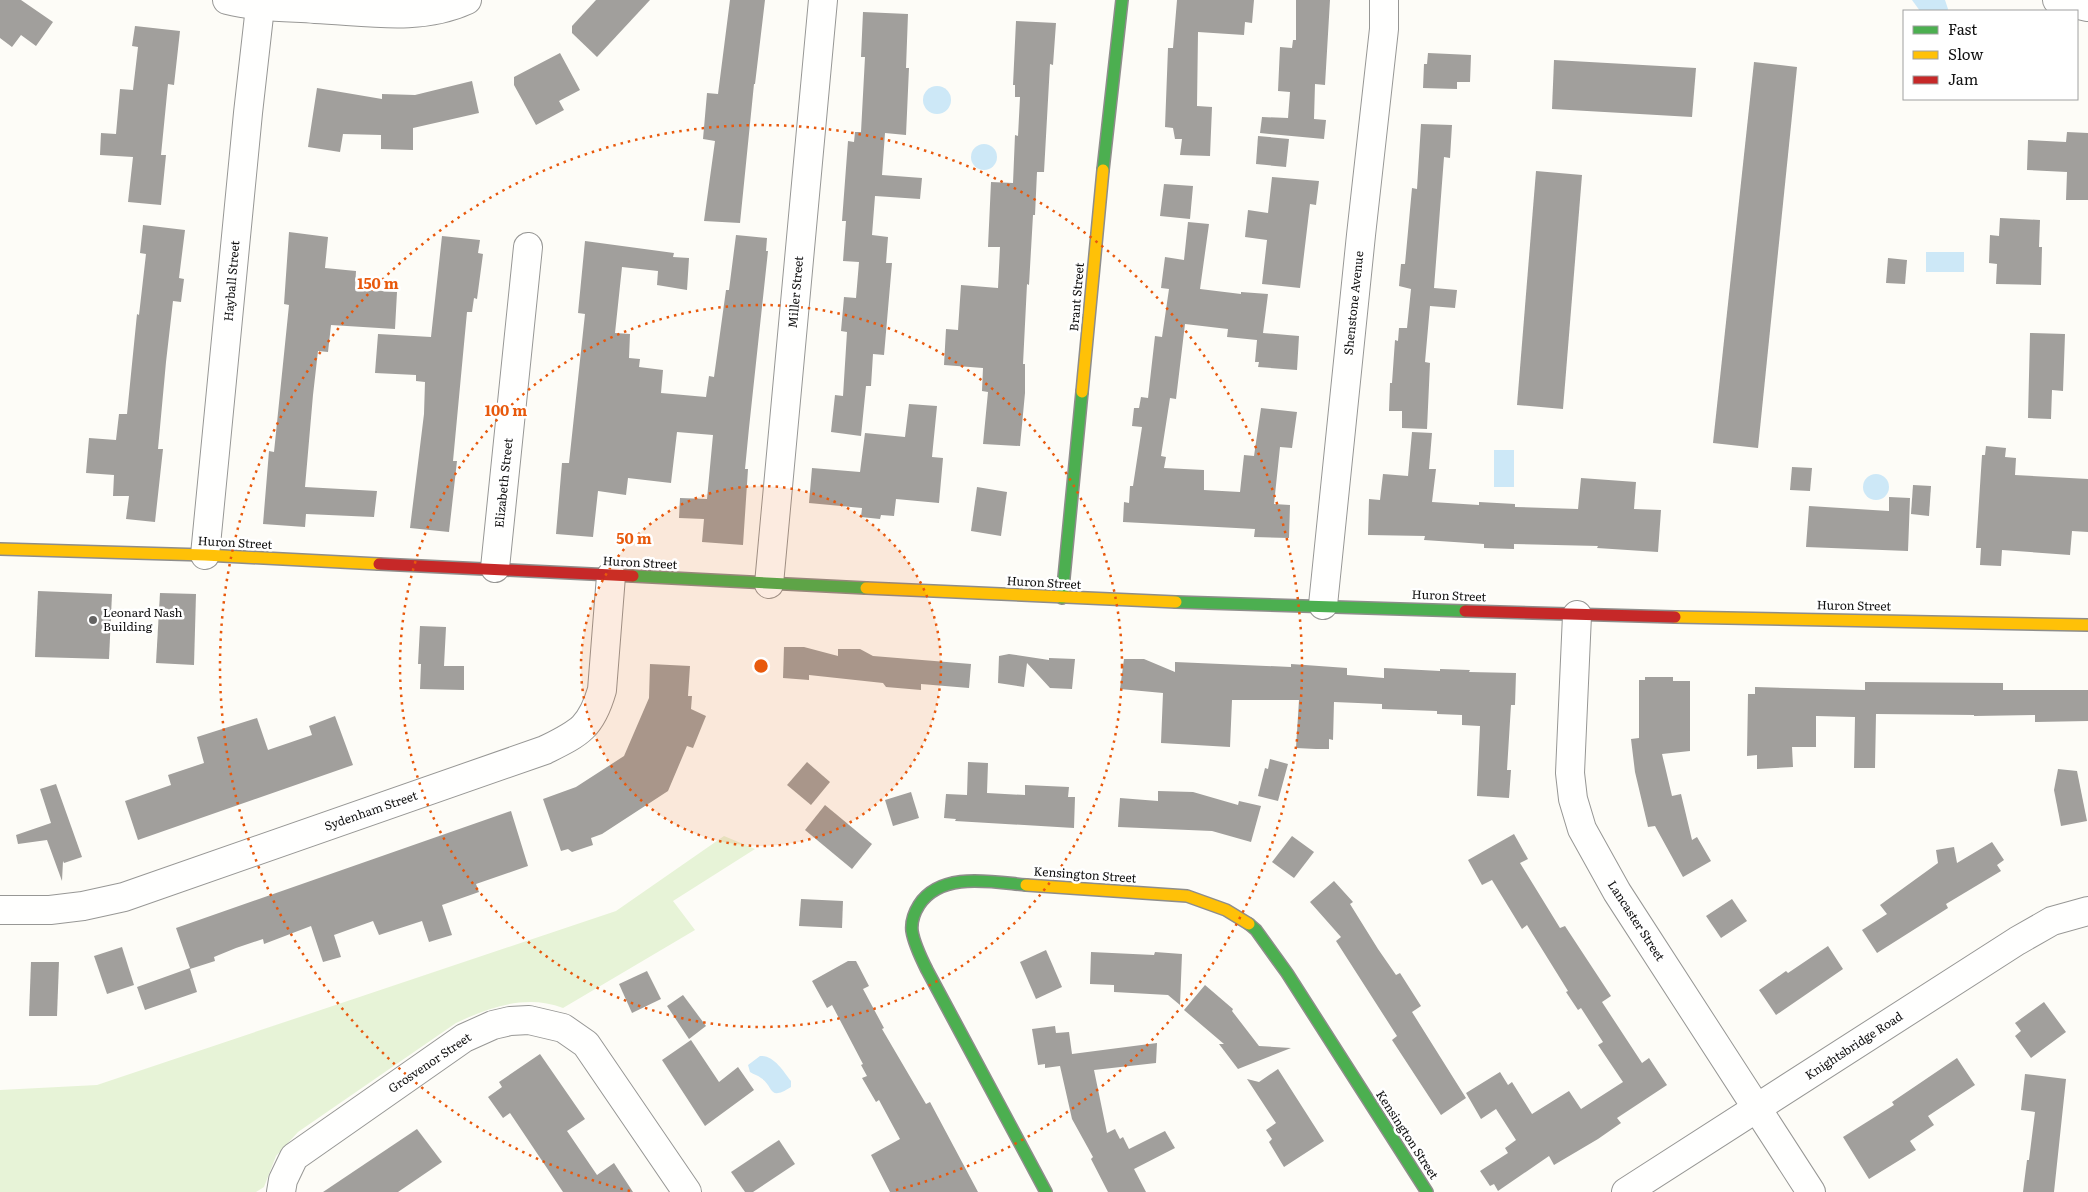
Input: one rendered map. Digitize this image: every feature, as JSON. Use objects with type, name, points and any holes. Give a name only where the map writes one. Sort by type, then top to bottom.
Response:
[{"type":"main road","name":"Brant Street","points":[[1062,598],[1112,77],[1122,0]]},
{"type":"main road","name":"Huron Street","points":[[0,549],[205,555],[495,568],[611,576],[1062,598],[1323,605],[1577,615],[2088,625]]},
{"type":"main road","name":"Kensington Street","points":[[1046,1192],[916,944],[912,931],[913,916],[920,901],[947,884],[1025,885],[1186,896],[1210,903],[1245,920],[1256,930],[1283,967],[1427,1192]]},
{"type":"street","points":[[227,0],[260,7],[374,14],[423,12],[456,5],[467,0]]},
{"type":"street","name":"Miller Street","points":[[769,584],[823,0]]},
{"type":"street","name":"Shenstone Avenue","points":[[1323,605],[1384,29],[1384,0]]},
{"type":"street","points":[[2057,0],[2088,6]]},
{"type":"street","name":"Hayball Street","points":[[205,555],[260,7]]},
{"type":"street","name":"Elizabeth Street","points":[[495,568],[528,248]]},
{"type":"street","name":"Sydenham Street","points":[[0,910],[50,910],[83,906],[124,897],[545,750],[573,737],[583,729],[590,718],[598,705],[602,690],[611,576]]},
{"type":"street","name":"Lancaster Street","points":[[1577,615],[1570,773],[1573,799],[1582,829],[1617,892],[1811,1192]]},
{"type":"street","name":"Knightsbridge Road","points":[[1626,1192],[2017,941],[2052,921],[2088,911]]},
{"type":"street","name":"Grosvenor Street","points":[[281,1192],[283,1180],[294,1157],[464,1038],[493,1025],[510,1021],[529,1020],[563,1028],[586,1044],[687,1192]]},
{"type":"green space","points":[[724,836],[755,849],[673,901],[695,930],[563,1008],[536,1002],[522,1002],[482,1012],[456,1023],[298,1132],[276,1156],[264,1187],[256,1192],[0,1192],[0,1090],[97,1085],[616,911]]},
{"type":"water","points":[[1912,0],[1945,0],[1948,9],[1948,10],[1919,10]]},
{"type":"water","points":[[937,86],[947,90],[951,100],[947,110],[937,114],[927,110],[923,100],[927,90]]},
{"type":"water","points":[[984,144],[994,147],[997,157],[994,167],[984,170],[974,167],[971,157],[974,147]]},
{"type":"water","points":[[1926,252],[1964,252],[1964,272],[1926,272]]},
{"type":"water","points":[[1494,450],[1514,450],[1514,487],[1494,487]]},
{"type":"water","points":[[1876,474],[1885,478],[1889,487],[1885,496],[1876,500],[1867,496],[1863,487],[1867,478]]},
{"type":"water","points":[[760,1056],[770,1058],[778,1064],[791,1081],[791,1087],[775,1093],[765,1081],[750,1072],[748,1065]]},
{"type":"building","points":[[0,0],[21,0],[53,22],[36,46],[21,35],[12,47],[0,38]]},
{"type":"building","points":[[596,0],[650,0],[597,57],[572,33],[572,26]]},
{"type":"building","points":[[730,0],[765,0],[754,84],[740,223],[704,221],[715,141],[703,139],[707,93],[718,94]]},
{"type":"building","points":[[1177,0],[1254,0],[1252,23],[1245,22],[1244,35],[1198,32],[1197,106],[1212,107],[1210,156],[1180,155],[1182,139],[1175,139],[1173,128],[1165,127],[1168,48],[1173,48]]},
{"type":"building","points":[[1296,0],[1330,0],[1325,85],[1315,84],[1314,119],[1326,120],[1324,139],[1260,133],[1262,117],[1288,118],[1290,92],[1278,91],[1280,47],[1292,48],[1293,40],[1296,40]]},
{"type":"building","points":[[863,12],[908,14],[906,68],[909,68],[906,135],[885,133],[882,175],[922,178],[920,199],[875,196],[872,235],[888,237],[886,263],[892,263],[884,355],[873,354],[871,386],[866,386],[861,436],[831,432],[835,395],[843,396],[847,332],[841,331],[844,297],[856,298],[859,262],[843,261],[846,221],[842,221],[848,141],[854,142],[855,132],[861,132],[865,57],[861,57]]},
{"type":"building","points":[[1016,21],[1056,23],[1053,65],[1050,64],[1044,172],[1037,172],[1029,285],[1027,284],[1023,364],[1025,364],[1025,393],[1020,446],[983,444],[988,392],[982,391],[983,368],[944,365],[946,329],[958,330],[961,285],[998,288],[1000,247],[988,247],[991,182],[1013,183],[1015,135],[1018,136],[1020,97],[1015,97],[1015,85],[1013,85]]},
{"type":"building","points":[[135,26],[180,31],[174,85],[168,84],[161,155],[166,155],[161,205],[128,202],[133,157],[100,155],[101,133],[116,134],[120,89],[133,90],[138,47],[132,46]]},
{"type":"building","points":[[560,53],[580,90],[559,101],[564,110],[536,125],[514,85],[514,77]]},
{"type":"building","points":[[1428,53],[1471,55],[1470,82],[1457,82],[1457,89],[1423,88],[1424,64],[1427,64]]},
{"type":"building","points":[[1554,60],[1696,68],[1692,117],[1552,109]]},
{"type":"building","points":[[1754,62],[1797,67],[1758,448],[1713,443]]},
{"type":"building","points":[[472,81],[479,113],[413,128],[413,150],[381,149],[381,135],[343,134],[340,152],[308,147],[317,88],[382,99],[382,94],[415,95]]},
{"type":"building","points":[[1421,124],[1452,125],[1450,158],[1444,157],[1434,288],[1457,290],[1455,308],[1430,306],[1425,362],[1430,363],[1427,429],[1402,428],[1402,411],[1389,411],[1395,340],[1398,341],[1399,328],[1407,328],[1411,289],[1399,286],[1401,264],[1405,264],[1412,188],[1417,189]]},
{"type":"building","points":[[2067,132],[2088,133],[2088,200],[2066,200],[2067,172],[2027,170],[2028,140],[2066,142]]},
{"type":"building","points":[[1258,136],[1289,139],[1286,167],[1256,164]]},
{"type":"building","points":[[1536,171],[1582,175],[1563,409],[1517,405]]},
{"type":"building","points":[[1272,177],[1319,181],[1316,205],[1310,204],[1300,288],[1262,284],[1267,240],[1245,237],[1248,210],[1268,213]]},
{"type":"building","points":[[1164,184],[1193,186],[1190,219],[1160,216]]},
{"type":"building","points":[[2000,218],[2040,220],[2039,247],[2042,247],[2041,285],[1996,284],[1997,264],[1989,263],[1990,235],[1999,236]]},
{"type":"building","points":[[1188,222],[1209,224],[1200,289],[1241,294],[1241,292],[1268,294],[1263,333],[1299,336],[1297,370],[1258,367],[1259,362],[1255,362],[1257,340],[1227,337],[1228,329],[1185,324],[1176,399],[1170,398],[1161,456],[1166,457],[1164,468],[1204,470],[1204,490],[1240,492],[1244,455],[1254,456],[1261,408],[1297,412],[1292,448],[1280,447],[1274,504],[1290,505],[1289,538],[1254,537],[1255,529],[1123,522],[1124,502],[1129,503],[1130,486],[1133,486],[1142,427],[1132,426],[1134,408],[1139,408],[1141,397],[1148,398],[1155,336],[1162,337],[1169,289],[1161,288],[1165,257],[1184,260]]},
{"type":"building","points":[[143,225],[185,230],[179,278],[184,279],[181,302],[173,301],[166,362],[158,449],[163,449],[155,522],[126,519],[129,496],[113,496],[114,475],[86,473],[89,438],[116,440],[119,414],[127,414],[137,314],[139,315],[146,254],[140,253]]},
{"type":"building","points":[[289,232],[328,237],[325,268],[356,271],[355,289],[397,292],[395,329],[331,325],[328,352],[318,351],[313,395],[305,487],[377,491],[374,517],[306,514],[305,527],[263,524],[269,451],[274,452],[289,305],[284,304]]},
{"type":"building","points":[[736,235],[767,238],[766,251],[768,251],[745,469],[748,469],[743,545],[702,542],[704,519],[679,518],[680,498],[707,499],[713,435],[677,432],[671,483],[628,478],[626,495],[598,491],[593,537],[556,534],[562,463],[569,463],[585,314],[578,313],[585,241],[674,253],[673,257],[689,258],[687,290],[657,285],[658,271],[622,267],[615,333],[630,334],[629,358],[640,359],[639,367],[663,370],[661,393],[706,397],[709,376],[714,377],[726,290],[729,290]]},
{"type":"building","points":[[442,236],[480,240],[478,253],[483,254],[477,299],[474,298],[472,312],[467,312],[453,461],[457,461],[449,532],[410,528],[424,414],[425,382],[416,381],[416,375],[375,373],[378,334],[431,337]]},
{"type":"building","points":[[1888,258],[1907,260],[1905,284],[1886,283]]},
{"type":"building","points":[[2030,333],[2065,334],[2063,391],[2052,390],[2051,419],[2028,418]]},
{"type":"building","points":[[909,404],[937,406],[932,457],[943,458],[939,503],[896,499],[894,516],[881,515],[880,519],[861,517],[862,508],[809,503],[812,468],[860,472],[865,433],[905,437]]},
{"type":"building","points":[[1412,432],[1432,433],[1429,469],[1436,469],[1432,502],[1479,505],[1479,502],[1515,504],[1515,507],[1578,509],[1581,478],[1636,482],[1634,509],[1661,510],[1658,552],[1597,548],[1598,546],[1514,544],[1514,549],[1484,548],[1484,544],[1424,540],[1425,536],[1368,535],[1369,499],[1380,500],[1383,474],[1408,476]]},
{"type":"building","points":[[1986,446],[2006,448],[2005,457],[2016,458],[2015,475],[2088,479],[2088,532],[2072,531],[2070,555],[2002,550],[2001,566],[1980,565],[1981,548],[1976,548],[1982,455],[1985,455]]},
{"type":"building","points":[[1792,467],[1812,468],[1810,491],[1790,490]]},
{"type":"building","points":[[1913,485],[1931,486],[1929,516],[1911,514]]},
{"type":"building","points":[[977,487],[1007,492],[1001,536],[971,531]]},
{"type":"building","points":[[1889,497],[1910,498],[1908,551],[1806,547],[1809,506],[1889,511]]},
{"type":"building","points":[[38,591],[112,594],[109,659],[35,657]]},
{"type":"building","points":[[160,593],[196,594],[194,665],[156,663]]},
{"type":"building","points":[[420,626],[446,627],[444,666],[464,666],[464,690],[420,689],[421,664],[418,664]]},
{"type":"building","points":[[784,647],[804,647],[838,656],[838,649],[860,649],[873,656],[971,664],[969,688],[921,684],[921,690],[886,687],[883,683],[809,675],[809,680],[783,678]]},
{"type":"building","points":[[1009,654],[1049,660],[1049,658],[1075,659],[1072,689],[1050,688],[1027,663],[1024,687],[998,683],[999,656]]},
{"type":"building","points":[[1124,659],[1144,659],[1175,672],[1175,662],[1291,667],[1291,664],[1347,668],[1347,675],[1384,678],[1384,668],[1516,673],[1515,705],[1511,705],[1507,770],[1511,770],[1509,798],[1477,796],[1480,726],[1462,725],[1462,715],[1437,714],[1437,711],[1382,709],[1382,704],[1334,702],[1333,740],[1329,739],[1329,749],[1296,748],[1299,700],[1232,700],[1230,747],[1161,743],[1163,693],[1120,689]]},
{"type":"building","points":[[650,664],[690,666],[688,696],[692,696],[691,709],[706,716],[693,748],[687,746],[668,791],[602,834],[591,838],[593,845],[572,852],[568,849],[561,851],[543,799],[576,787],[624,756],[649,698]]},
{"type":"building","points":[[1645,677],[1673,677],[1673,681],[1690,681],[1690,751],[1662,754],[1672,796],[1681,794],[1692,840],[1697,837],[1711,861],[1683,877],[1655,826],[1648,827],[1635,772],[1631,739],[1639,738],[1639,680],[1645,680]]},
{"type":"building","points":[[1865,682],[2003,683],[2003,690],[2088,690],[2088,721],[2035,722],[2035,715],[1876,714],[1875,768],[1854,768],[1855,717],[1816,716],[1816,747],[1792,747],[1793,767],[1757,769],[1757,755],[1747,756],[1748,694],[1755,694],[1755,687],[1865,690]]},
{"type":"building","points":[[335,716],[353,765],[138,840],[125,801],[171,785],[168,775],[204,763],[197,737],[257,718],[268,750],[312,735],[309,726]]},
{"type":"building","points":[[1270,759],[1288,764],[1278,801],[1258,796],[1265,768],[1268,769]]},
{"type":"building","points":[[807,762],[830,782],[811,805],[787,785]]},
{"type":"building","points":[[968,762],[988,763],[987,793],[1025,795],[1025,785],[1069,787],[1068,797],[1075,797],[1074,828],[955,821],[956,819],[944,818],[946,794],[967,795]]},
{"type":"building","points":[[2058,769],[2077,771],[2087,821],[2061,826],[2054,790]]},
{"type":"building","points":[[56,784],[82,857],[64,863],[63,861],[62,881],[47,840],[18,844],[16,835],[51,823],[40,789]]},
{"type":"building","points":[[1158,791],[1193,792],[1238,805],[1239,801],[1261,806],[1251,842],[1212,831],[1118,827],[1120,798],[1158,801]]},
{"type":"building","points":[[911,792],[919,818],[893,826],[885,800]]},
{"type":"building","points":[[825,805],[872,844],[852,869],[805,830]]},
{"type":"building","points":[[511,811],[528,866],[476,884],[479,892],[442,905],[452,935],[429,942],[422,921],[379,935],[373,921],[334,935],[341,957],[323,962],[311,926],[264,944],[263,939],[236,948],[214,957],[215,961],[190,969],[197,992],[145,1010],[137,987],[190,968],[176,928]]},
{"type":"building","points":[[1514,834],[1528,859],[1520,863],[1560,928],[1565,926],[1611,996],[1602,1002],[1642,1063],[1649,1058],[1667,1085],[1617,1118],[1621,1123],[1598,1139],[1554,1165],[1549,1156],[1498,1191],[1494,1184],[1490,1186],[1480,1171],[1508,1153],[1505,1148],[1516,1140],[1496,1109],[1481,1119],[1466,1093],[1500,1072],[1508,1085],[1512,1082],[1532,1114],[1569,1091],[1581,1109],[1623,1082],[1598,1045],[1603,1042],[1581,1008],[1578,1010],[1566,992],[1568,991],[1527,925],[1522,929],[1492,880],[1482,885],[1468,860]]},
{"type":"building","points":[[1292,836],[1314,852],[1294,878],[1272,862]]},
{"type":"building","points":[[1992,842],[2004,860],[1997,865],[2001,871],[1946,904],[1948,908],[1877,953],[1862,930],[1887,914],[1880,905],[1938,863],[1936,850],[1954,847],[1957,863]]},
{"type":"building","points":[[1334,881],[1353,902],[1350,904],[1378,949],[1396,975],[1400,973],[1421,1006],[1412,1012],[1466,1098],[1441,1115],[1392,1040],[1397,1036],[1336,941],[1341,937],[1310,902]]},
{"type":"building","points":[[801,899],[843,901],[842,928],[799,926]]},
{"type":"building","points":[[1732,899],[1747,921],[1721,938],[1706,916]]},
{"type":"building","points":[[1828,946],[1843,969],[1776,1015],[1759,990],[1786,971],[1788,973]]},
{"type":"building","points":[[122,947],[134,985],[107,994],[94,956]]},
{"type":"building","points":[[1046,950],[1062,987],[1036,999],[1020,962]]},
{"type":"building","points":[[1091,952],[1154,955],[1155,952],[1182,954],[1180,1005],[1168,995],[1114,992],[1114,985],[1090,984]]},
{"type":"building","points":[[848,961],[856,961],[869,986],[863,989],[884,1028],[882,1029],[926,1104],[930,1102],[978,1192],[890,1192],[871,1155],[900,1139],[879,1100],[876,1102],[862,1078],[867,1076],[861,1065],[863,1064],[832,1005],[827,1008],[812,981]]},
{"type":"building","points":[[31,962],[59,962],[57,1016],[29,1016]]},
{"type":"building","points":[[647,971],[661,999],[632,1013],[619,984]]},
{"type":"building","points":[[1205,985],[1233,1009],[1232,1011],[1259,1046],[1291,1048],[1238,1069],[1219,1044],[1224,1044],[1184,1010]]},
{"type":"building","points":[[683,995],[706,1026],[689,1039],[667,1006]]},
{"type":"building","points":[[2044,1002],[2066,1032],[2031,1058],[2015,1036],[2021,1031],[2015,1023]]},
{"type":"building","points":[[1055,1026],[1056,1033],[1069,1032],[1072,1054],[1157,1043],[1156,1063],[1094,1070],[1107,1133],[1115,1129],[1120,1139],[1123,1137],[1129,1149],[1165,1131],[1175,1148],[1134,1169],[1146,1192],[1108,1192],[1091,1159],[1093,1157],[1072,1119],[1060,1066],[1045,1068],[1045,1064],[1038,1065],[1032,1029]]},
{"type":"building","points":[[691,1040],[719,1082],[738,1067],[754,1090],[705,1126],[662,1060]]},
{"type":"building","points":[[540,1054],[585,1119],[567,1131],[597,1175],[614,1163],[633,1192],[563,1192],[510,1113],[503,1118],[488,1097],[502,1087],[499,1082]]},
{"type":"building","points":[[1957,1058],[1975,1085],[1928,1116],[1934,1125],[1910,1141],[1916,1150],[1869,1179],[1843,1137],[1894,1105],[1892,1102]]},
{"type":"building","points":[[1278,1069],[1324,1141],[1284,1167],[1269,1142],[1272,1139],[1266,1130],[1276,1123],[1247,1079],[1259,1082]]},
{"type":"building","points":[[2025,1074],[2066,1079],[2054,1192],[2023,1192],[2035,1112],[2021,1110]]},
{"type":"building","points":[[417,1129],[442,1162],[398,1192],[323,1192]]},
{"type":"building","points":[[779,1140],[795,1164],[753,1192],[745,1192],[731,1172]]},
{"type":"traffic: fast","points":[[1103,170],[1122,0]]},
{"type":"traffic: fast","points":[[1062,598],[1082,392]]},
{"type":"traffic: fast","points":[[633,576],[866,588]]},
{"type":"traffic: fast","points":[[1176,602],[1465,611]]},
{"type":"traffic: fast","points":[[1026,885],[968,881],[940,887],[929,894],[919,905],[913,918],[912,931],[916,946],[927,970],[1046,1192]]},
{"type":"traffic: fast","points":[[1249,924],[1256,930],[1287,973],[1427,1192]]},
{"type":"traffic: slow","points":[[1082,392],[1103,170]]},
{"type":"traffic: slow","points":[[0,549],[205,555],[379,564]]},
{"type":"traffic: slow","points":[[866,588],[1176,602]]},
{"type":"traffic: slow","points":[[1675,617],[2088,625]]},
{"type":"traffic: slow","points":[[1026,885],[1187,896],[1226,910],[1249,924]]},
{"type":"traffic: jam","points":[[379,564],[633,576]]},
{"type":"traffic: jam","points":[[1465,611],[1675,617]]},
{"type":"place","name":"Leonard Nash Building","points":[[93,620]]}]
